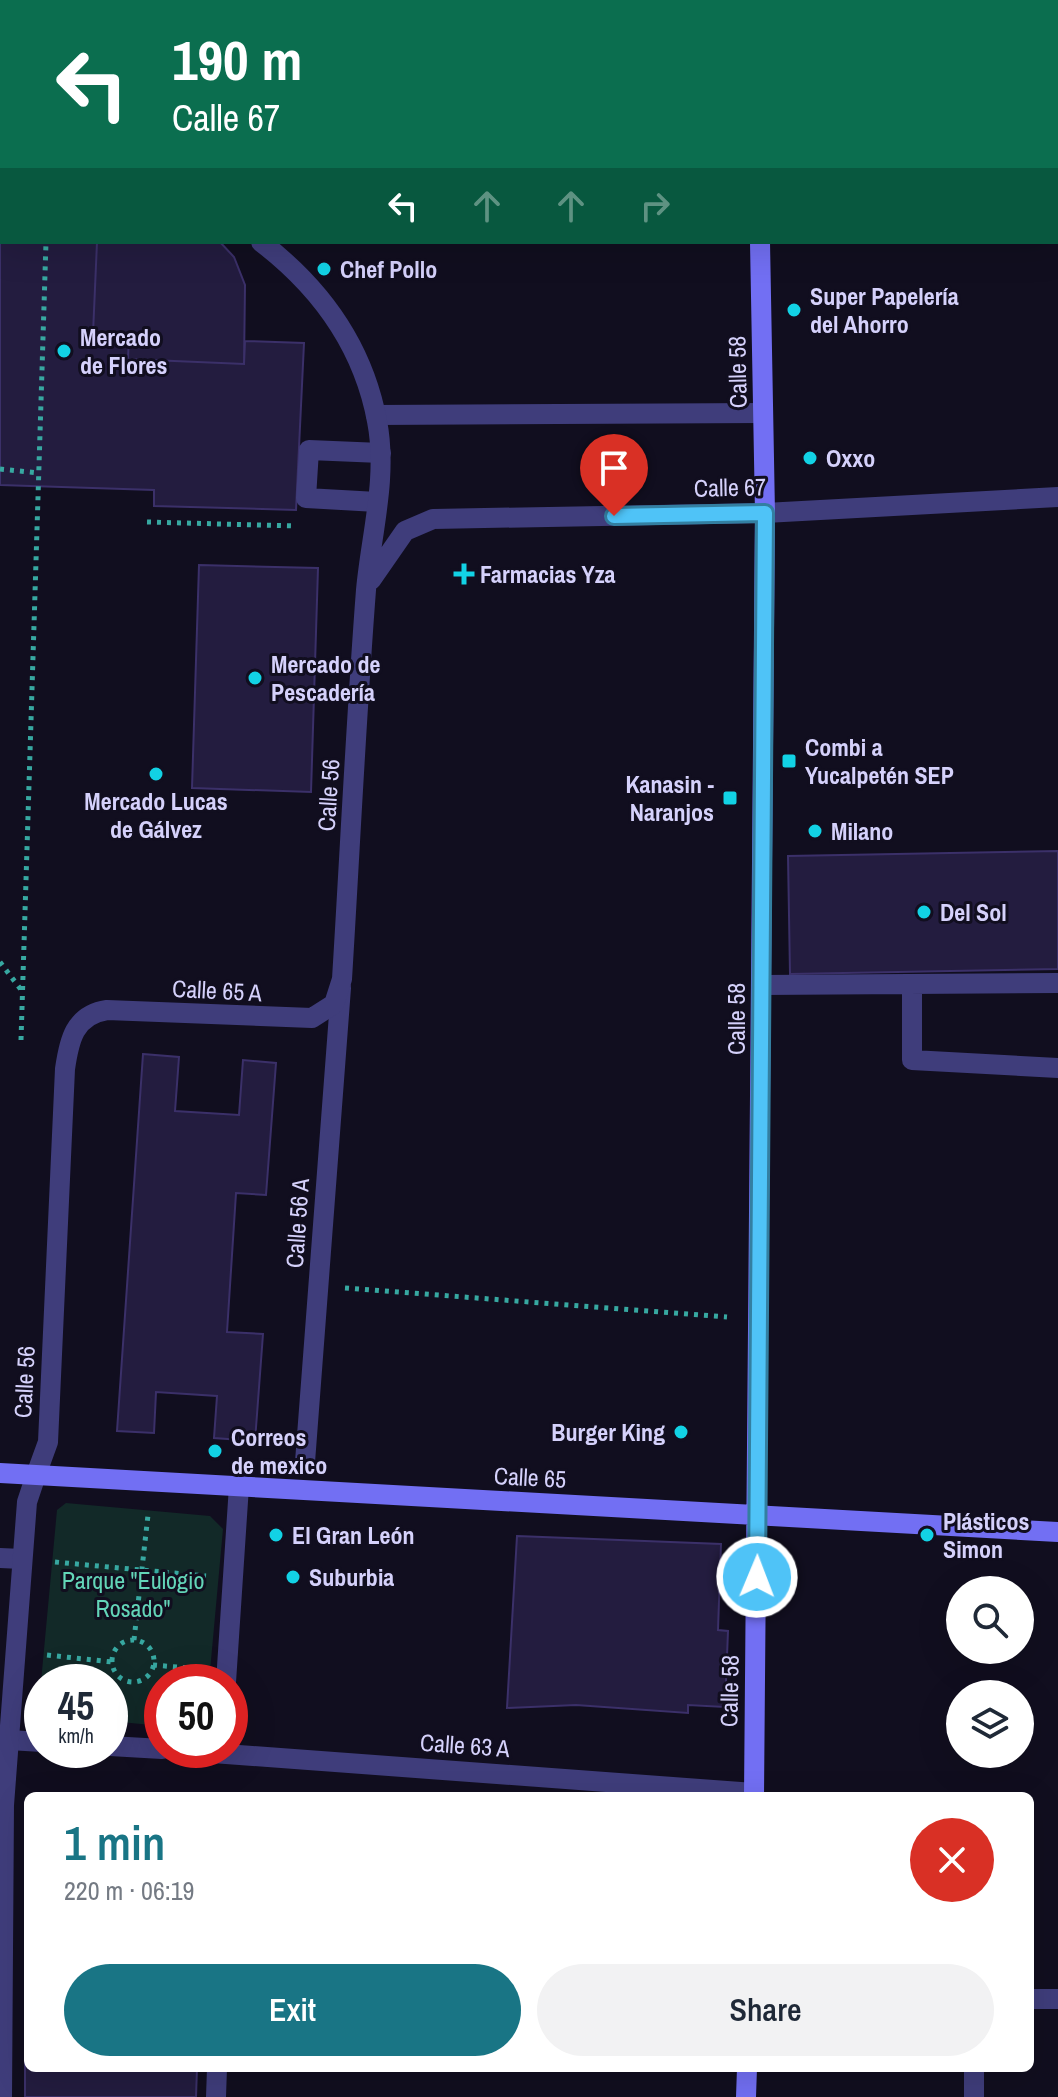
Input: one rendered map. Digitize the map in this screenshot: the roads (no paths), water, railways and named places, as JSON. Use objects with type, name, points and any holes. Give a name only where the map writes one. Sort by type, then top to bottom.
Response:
[{"type":"main road","name":"Calle 58","points":[[754,1792],[765,513],[760,244]]},
{"type":"main road","name":"Calle 65","points":[[0,1473],[1058,1532]]},
{"type":"main road","points":[[746,2097],[747,2072]]},
{"type":"street","name":"Calle 56","points":[[263,244],[293,268],[344,329],[367,379],[381,453],[367,587],[337,996]]},
{"type":"street","points":[[376,415],[763,413]]},
{"type":"street","points":[[377,502],[306,498],[309,450],[381,453]]},
{"type":"street","name":"Calle 67","points":[[405,531],[433,519],[765,513],[1058,497]]},
{"type":"street","name":"Calle 56","points":[[367,587],[391,546],[405,531]]},
{"type":"street","points":[[762,985],[1058,983]]},
{"type":"street","points":[[912,984],[912,1060],[1058,1068]]},
{"type":"street","name":"Calle 65 A","points":[[95,1012],[290,1020],[312,1018],[337,996]]},
{"type":"street","name":"Calle 56 A","points":[[305,1462],[337,996]]},
{"type":"street","name":"Calle 56","points":[[2,2097],[4,1805],[22,1559],[27,1502],[48,1442],[65,1069],[73,1032],[95,1012]]},
{"type":"street","points":[[227,1664],[239,1486]]},
{"type":"street","points":[[0,1558],[22,1559]]},
{"type":"street","points":[[9,1740],[24,1741]]},
{"type":"street","name":"Calle 63 A","points":[[248,1754],[717,1792]]},
{"type":"street","points":[[1034,1999],[1058,1999]]},
{"type":"street","points":[[216,2097],[217,2072]]},
{"type":"street","points":[[974,2072],[974,2097]]},
{"type":"place","name":"Chef Pollo","points":[[324,269]]},
{"type":"place","name":"Super Papelería del Ahorro","points":[[794,310]]},
{"type":"place","name":"Mercado de Flores","points":[[64,351]]},
{"type":"place","name":"Oxxo","points":[[810,458]]},
{"type":"place","name":"Farmacias Yza","points":[[464,574]]},
{"type":"place","name":"Mercado de Pescadería","points":[[255,678]]},
{"type":"place","name":"Combi a Yucalpetén SEP","points":[[789,761]]},
{"type":"place","name":"Mercado Lucas de Gálvez","points":[[156,774]]},
{"type":"place","name":"Kanasin - Naranjos","points":[[730,798]]},
{"type":"place","name":"Milano","points":[[815,831]]},
{"type":"place","name":"Del Sol","points":[[924,912]]},
{"type":"place","name":"Burger King","points":[[681,1432]]},
{"type":"place","name":"Correos de mexico","points":[[215,1451]]},
{"type":"place","name":"El Gran León","points":[[276,1535]]},
{"type":"place","name":"Plásticos Simon","points":[[927,1535]]},
{"type":"place","name":"Suburbia","points":[[293,1577]]},
{"type":"park label","name":"Parque \"Eulogio Rosado\"","points":[[133,1594]]}]
